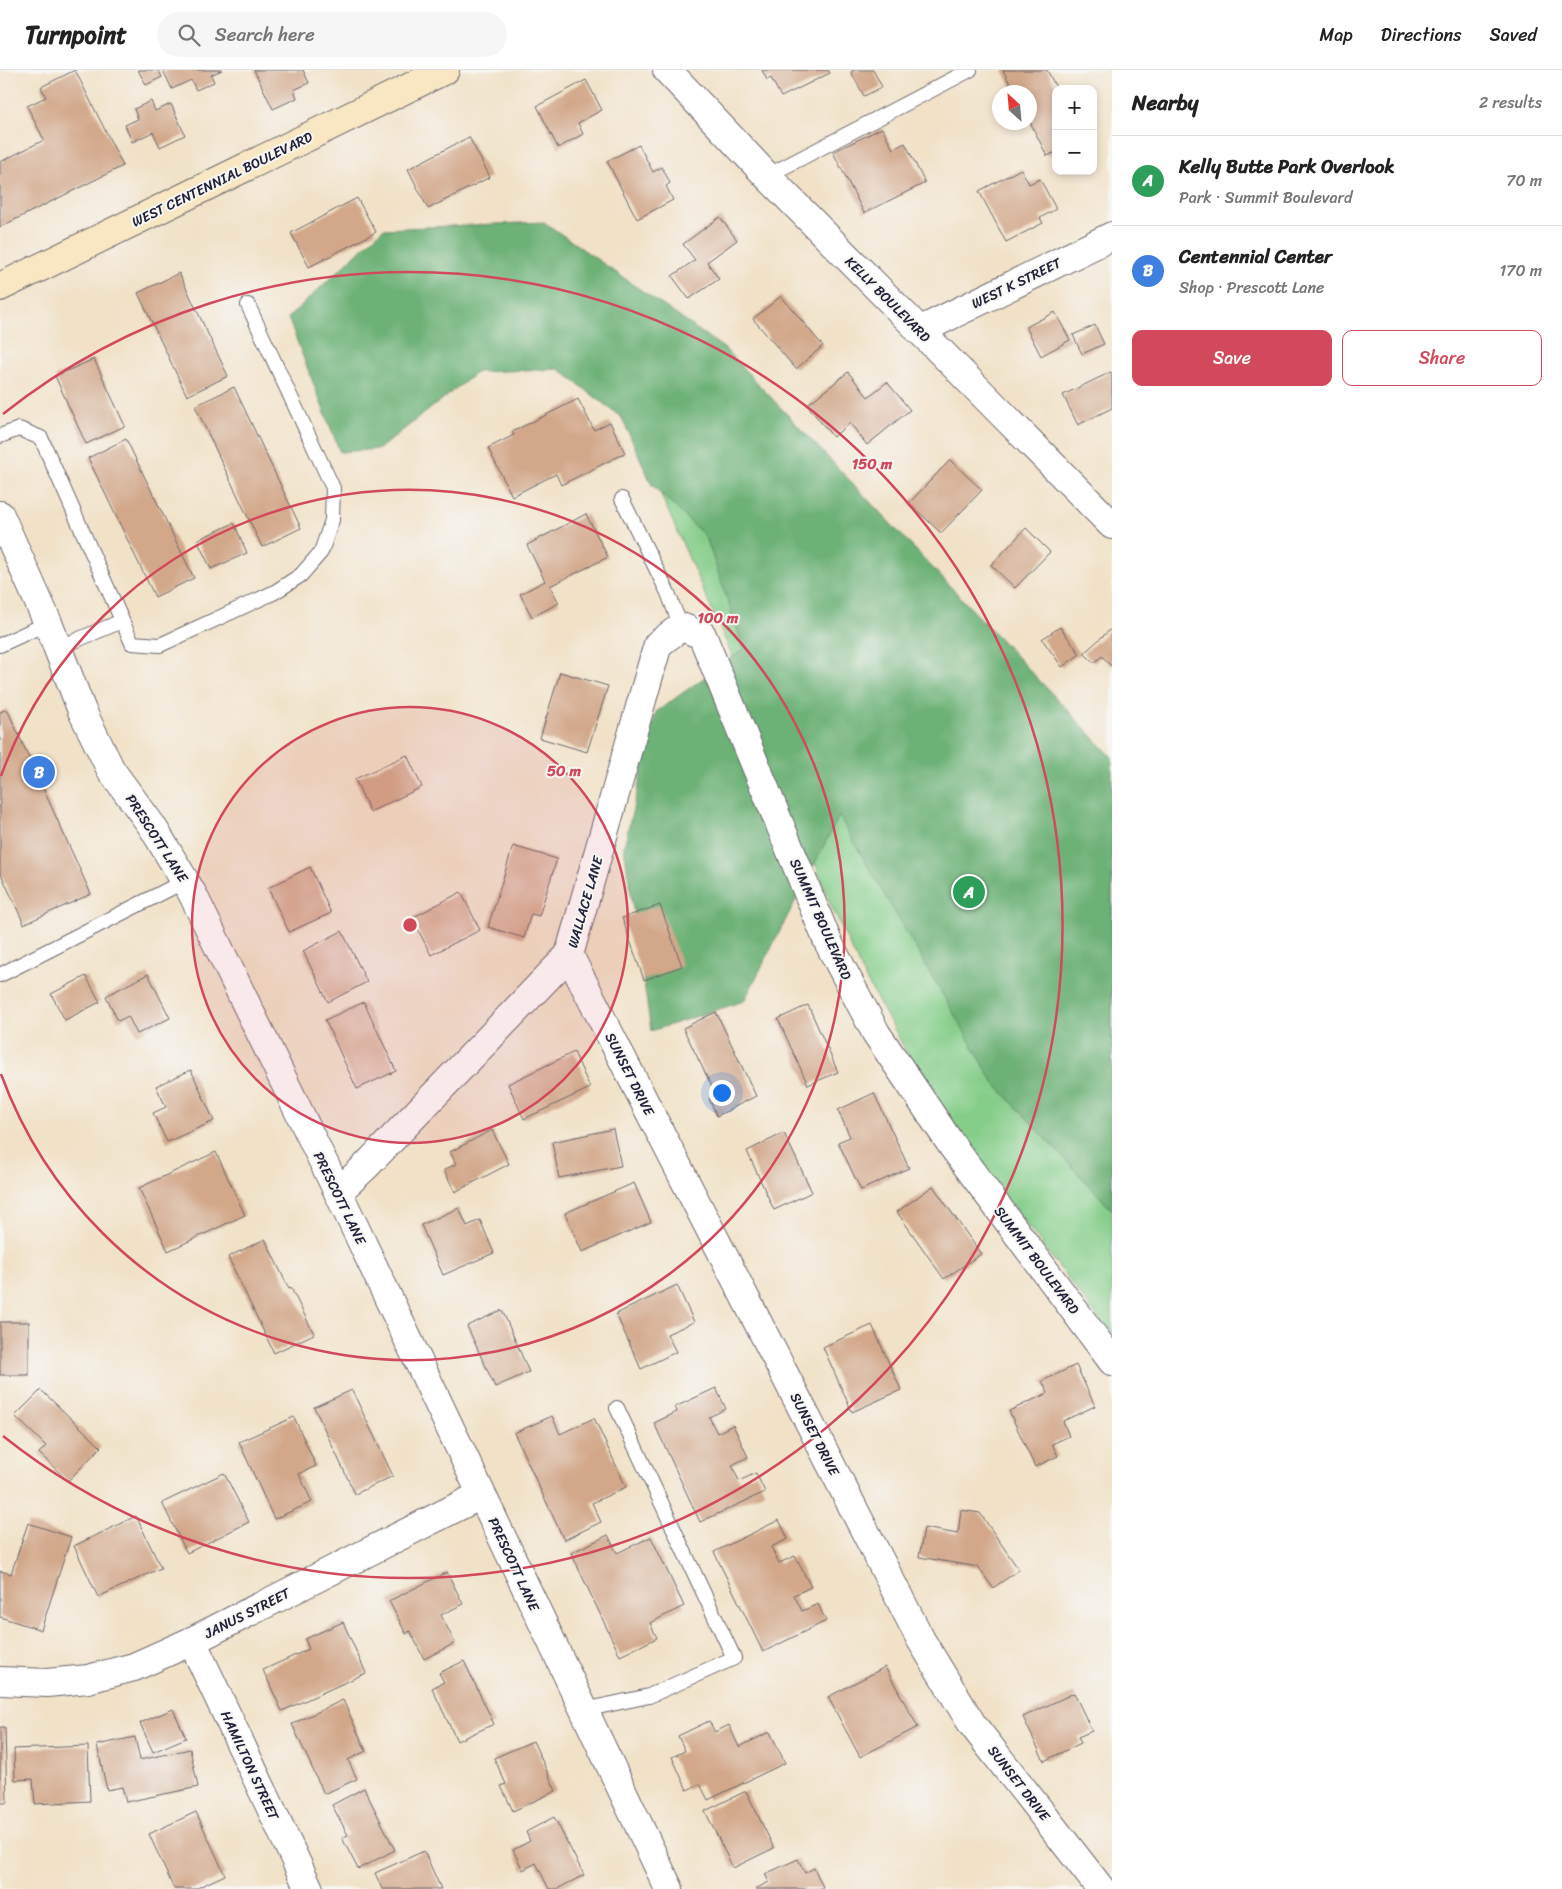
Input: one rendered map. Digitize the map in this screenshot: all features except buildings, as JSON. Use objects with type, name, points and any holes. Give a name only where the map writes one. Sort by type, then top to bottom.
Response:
[{"type":"main road","name":"WEST CENTENNIAL BOULEVARD","points":[[0,287],[444,70]]},
{"type":"street","name":"KELLY BOULEVARD","points":[[668,70],[767,176],[1112,525]]},
{"type":"street","name":"WEST K STREET","points":[[919,331],[1112,236]]},
{"type":"street","name":"PRESCOTT LANE","points":[[0,515],[48,623],[82,711],[111,770],[152,826],[192,893],[338,1192],[669,1889]]},
{"type":"street","name":"WALLACE LANE","points":[[338,1192],[365,1167],[569,955],[658,644],[680,627]]},
{"type":"street","name":"SUMMIT BOULEVARD","points":[[680,627],[702,636],[828,942],[876,1034],[953,1147],[1112,1361]]},
{"type":"street","name":"SUNSET DRIVE","points":[[569,955],[921,1640],[972,1724],[1101,1889]]},
{"type":"street","name":"JANUS STREET","points":[[0,1681],[47,1683],[88,1679],[134,1667],[192,1641],[481,1495]]},
{"type":"street","name":"HAMILTON STREET","points":[[192,1641],[308,1889]]},
{"type":"lane","points":[[767,176],[970,70]]},
{"type":"lane","points":[[0,436],[19,430],[42,438],[132,643],[160,645],[274,592],[301,575],[321,552],[332,520],[333,488],[248,306]]},
{"type":"lane","points":[[622,500],[668,593],[680,627]]},
{"type":"lane","points":[[58,648],[122,621]]},
{"type":"lane","points":[[0,645],[48,623]]},
{"type":"lane","points":[[0,975],[185,881]]},
{"type":"lane","points":[[584,1710],[649,1696],[734,1658],[617,1408]]},
{"type":"green space","points":[[544,222],[725,349],[1112,757],[1112,1210],[994,1083],[839,816],[744,1001],[651,1031],[624,847],[656,712],[744,649],[706,537],[652,485],[622,418],[559,369],[477,372],[379,449],[340,452],[288,318],[383,229]]},
{"type":"green space","points":[[654,479],[1112,880],[1112,1336],[990,1177],[917,1072],[865,978],[830,903],[770,742]]},
{"type":"place","name":"Centennial Center","points":[[39,772]]},
{"type":"place","name":"Kelly Butte Park Overlook","points":[[969,892]]}]
